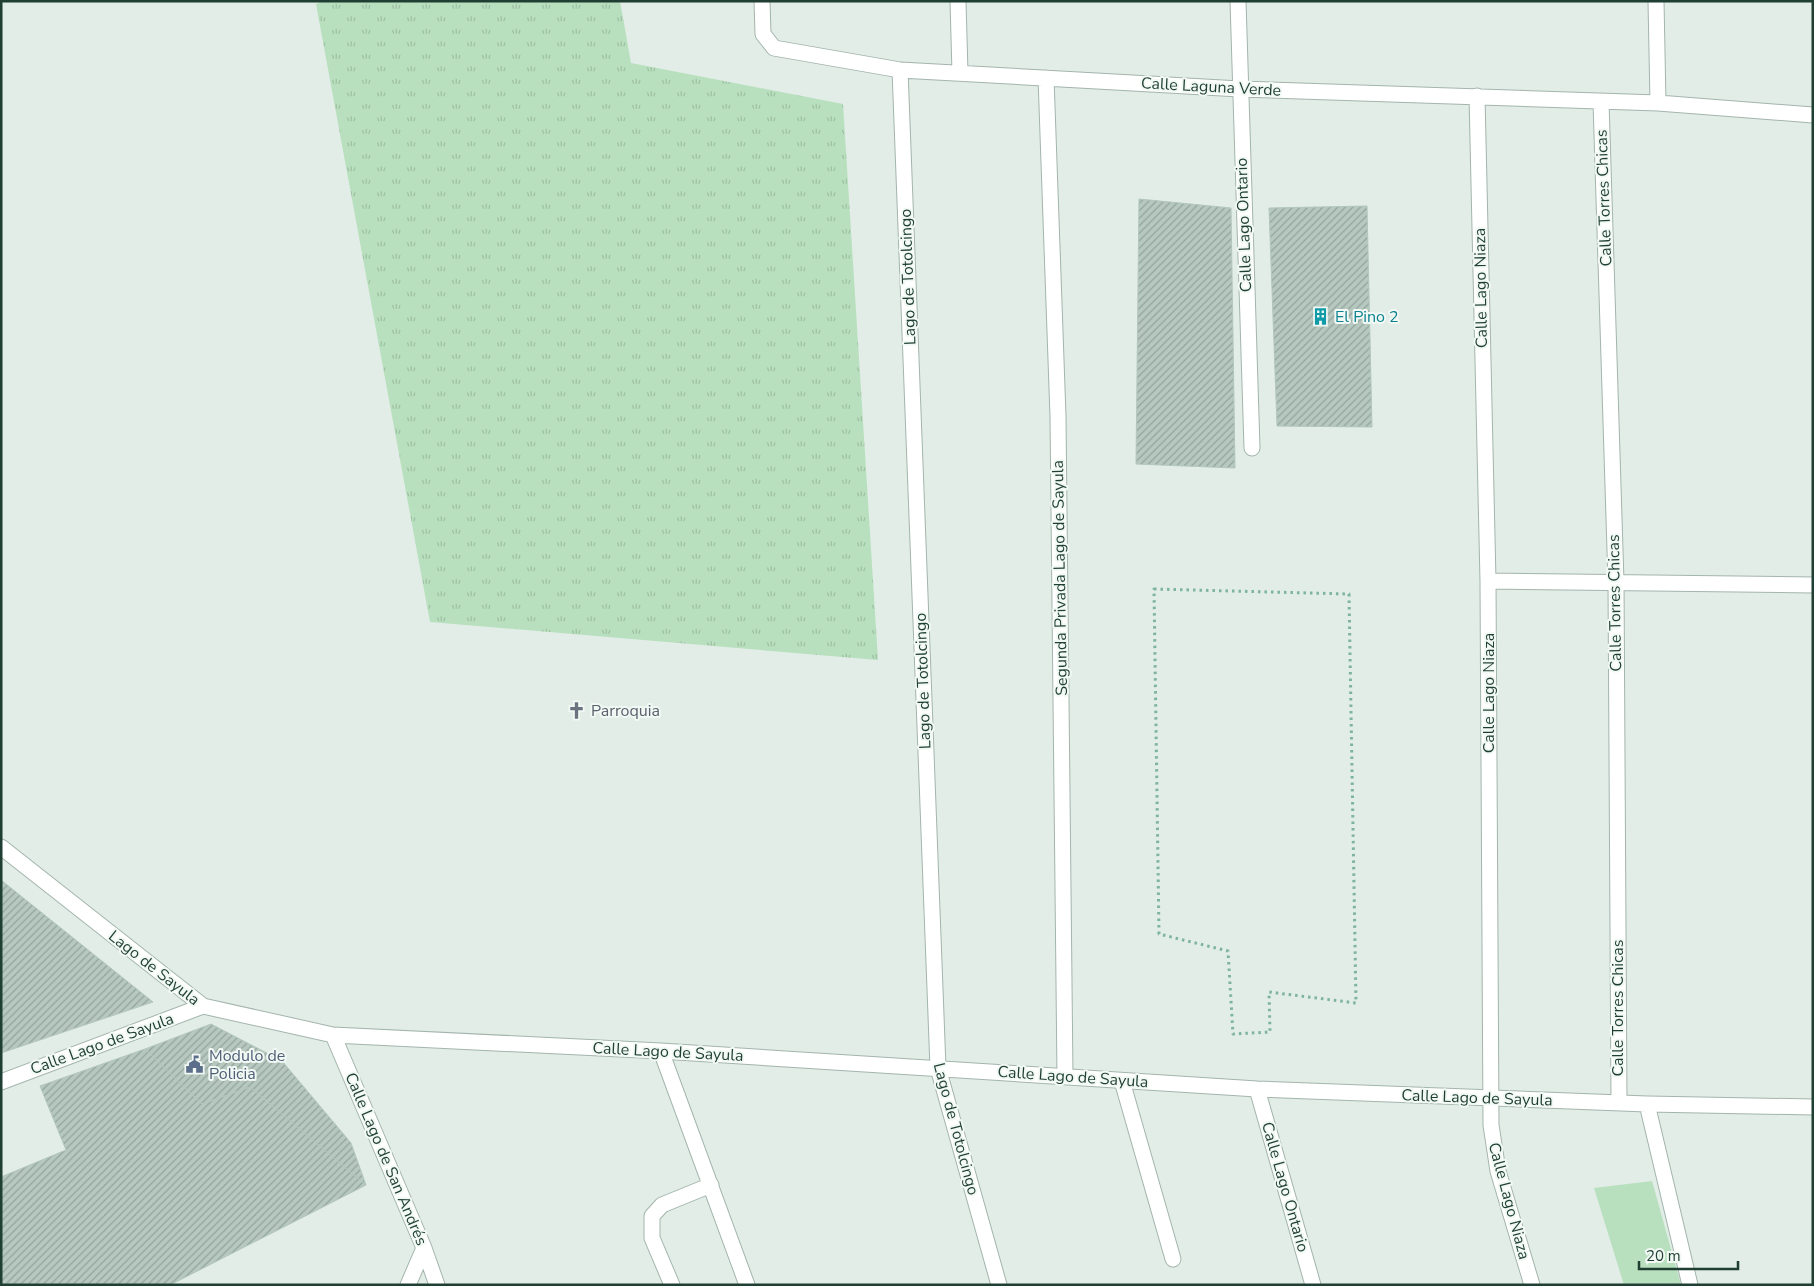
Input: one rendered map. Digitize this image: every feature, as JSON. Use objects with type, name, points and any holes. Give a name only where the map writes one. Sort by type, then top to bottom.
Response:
[{"type":"street","name":"Calle Laguna Verde","points":[[762,1],[762,27],[768,43],[780,50],[900,70],[1240,89],[1658,103],[1813,115]]},
{"type":"street","points":[[958,1],[960,73]]},
{"type":"street","name":"Calle Lago Ontario","points":[[1238,1],[1252,448]]},
{"type":"street","points":[[1656,1],[1658,103]]},
{"type":"street","name":"Lago de Totolcingo","points":[[900,70],[938,1068],[998,1285]]},
{"type":"street","name":"Segunda Privada Lago de Sayula","points":[[1046,78],[1058,416],[1065,1077]]},
{"type":"street","name":"Calle Lago Niaza","points":[[1477,96],[1488,581],[1492,1133],[1498,1171],[1532,1285]]},
{"type":"street","name":"Calle Torres Chicas","points":[[1601,102],[1616,582],[1619,1103]]},
{"type":"street","points":[[1488,581],[1813,585]]},
{"type":"street","name":"Lago de Sayula","points":[[1,847],[203,1006],[333,1035]]},
{"type":"street","name":"Calle Lago de Sayula","points":[[1,1082],[203,1006]]},
{"type":"street","name":"Calle Lago de Sayula","points":[[333,1035],[661,1051],[1257,1089],[1491,1099],[1813,1107]]},
{"type":"street","name":"Calle Lago de San Andrés","points":[[333,1035],[438,1285]]},
{"type":"street","points":[[661,1051],[746,1285]]},
{"type":"street","points":[[1122,1080],[1173,1259]]},
{"type":"street","name":"Calle Lago Ontario","points":[[1257,1089],[1313,1285]]},
{"type":"street","points":[[1647,1104],[1690,1285]]},
{"type":"street","points":[[672,1285],[652,1238],[652,1216],[662,1206],[711,1185]]},
{"type":"street","points":[[408,1285],[424,1248]]},
{"type":"path","points":[[1154,589],[1349,594],[1356,1003],[1269,992],[1270,1032],[1233,1034],[1228,951],[1159,934],[1154,589]]},
{"type":"green space","points":[[324,1],[620,1],[631,63],[843,104],[878,660],[430,622],[316,4]]},
{"type":"green space","points":[[1652,1181],[1681,1285],[1624,1285],[1594,1188]]},
{"type":"building","points":[[1139,199],[1231,208],[1235,468],[1136,464]]},
{"type":"building","name":"El Pino 2","points":[[1367,206],[1372,427],[1277,426],[1269,208]]},
{"type":"building","points":[[1,880],[153,1002],[1,1053]]},
{"type":"building","points":[[211,1024],[282,1061],[351,1143],[366,1185],[250,1087],[202,1104],[145,1049]]},
{"type":"building","points":[[145,1049],[202,1104],[250,1087],[366,1185],[170,1285],[1,1285],[1,1177],[66,1150],[40,1086]]},
{"type":"place","name":"El Pino 2","points":[[1321,317]]},
{"type":"place","name":"Parroquia","points":[[577,711]]},
{"type":"place","name":"Modulo de Policia","points":[[195,1065]]}]
